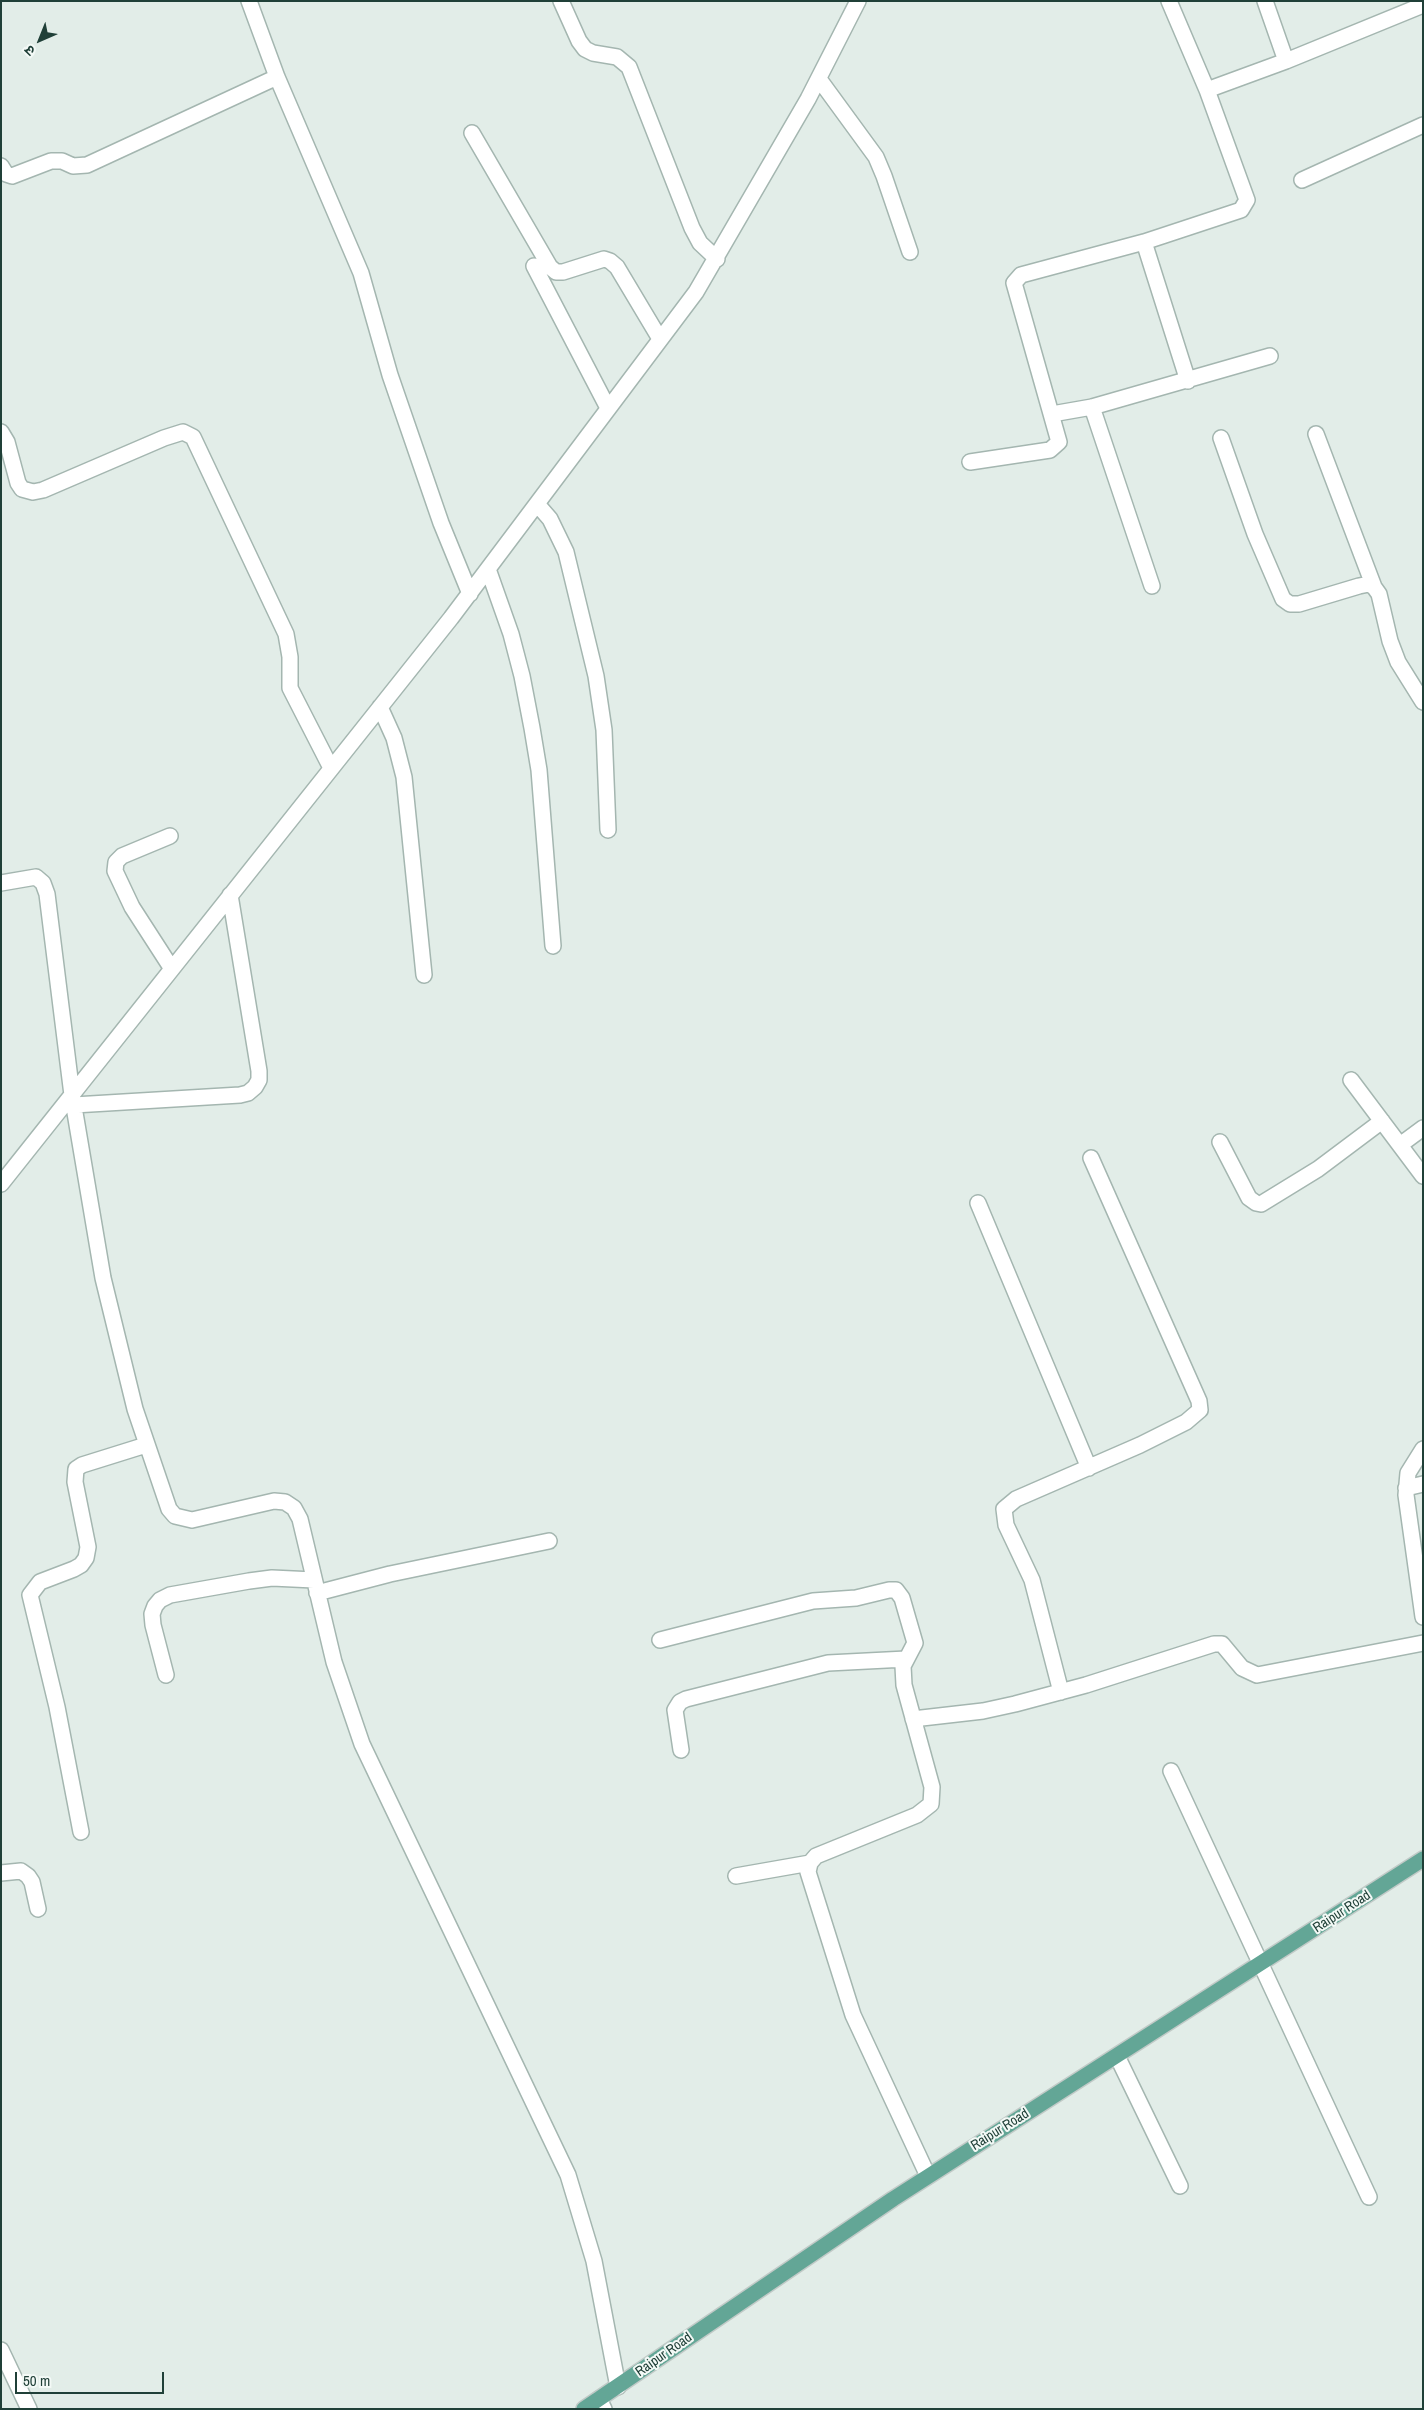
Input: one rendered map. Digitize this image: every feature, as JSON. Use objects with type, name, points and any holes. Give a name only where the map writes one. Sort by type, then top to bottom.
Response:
[{"type":"main road","name":"Raipur Road","points":[[584,2409],[602,2404],[618,2387],[928,2176],[1423,1859]]},
{"type":"street","points":[[249,1],[277,77],[361,273],[390,375],[441,523],[470,594]]},
{"type":"street","points":[[561,1],[578,41],[585,49],[593,53],[617,57],[629,67],[692,228],[700,243],[717,259]]},
{"type":"street","points":[[1,1184],[73,1100],[230,895],[470,594],[696,292],[717,259],[819,78],[858,1]]},
{"type":"street","points":[[970,462],[1050,450],[1059,442],[1014,283],[1021,275],[1144,242],[1241,210],[1247,200],[1207,90],[1169,1]]},
{"type":"street","points":[[1265,1],[1286,61]]},
{"type":"street","points":[[1207,90],[1286,61],[1423,4]]},
{"type":"street","points":[[1,166],[6,174],[12,176],[51,161],[62,161],[73,166],[87,165],[277,77]]},
{"type":"street","points":[[819,78],[876,157],[910,252]]},
{"type":"street","points":[[1302,180],[1423,124]]},
{"type":"street","points":[[472,133],[550,268],[556,272],[563,272],[604,259],[610,261],[617,267],[660,339]]},
{"type":"street","points":[[1144,242],[1188,381]]},
{"type":"street","points":[[534,266],[608,408]]},
{"type":"street","points":[[1052,414],[1092,407],[1270,356]]},
{"type":"street","points":[[1092,407],[1152,586]]},
{"type":"street","points":[[1,432],[7,442],[18,483],[22,489],[33,492],[42,490],[164,438],[182,432],[193,437],[286,634],[290,658],[290,688],[331,768]]},
{"type":"street","points":[[1316,434],[1374,587],[1379,594],[1390,641],[1398,662],[1423,702]]},
{"type":"street","points":[[1221,438],[1255,534],[1283,599],[1290,604],[1299,604],[1359,586],[1368,584],[1374,587]]},
{"type":"street","points":[[537,504],[550,519],[566,552],[596,676],[604,730],[608,830]]},
{"type":"street","points":[[488,569],[511,634],[522,676],[532,728],[539,770],[553,946]]},
{"type":"street","points":[[380,707],[397,747],[404,777],[424,975]]},
{"type":"street","points":[[170,836],[122,856],[116,862],[115,871],[132,907],[172,969]]},
{"type":"street","points":[[1,883],[36,877],[44,884],[47,894],[73,1100],[103,1278],[123,1365],[146,1446],[169,1509],[182,1520],[192,1520],[274,1501],[286,1502],[294,1508],[300,1519],[334,1662],[362,1744],[568,2175],[594,2261],[618,2387]]},
{"type":"street","points":[[73,1100],[240,1095],[248,1093],[255,1087],[260,1080],[259,1071],[230,895]]},
{"type":"street","points":[[1352,1080],[1423,1176]]},
{"type":"street","points":[[1220,1142],[1249,1198],[1256,1204],[1261,1204],[1318,1169],[1382,1121]]},
{"type":"street","points":[[1400,1145],[1423,1128]]},
{"type":"street","points":[[1061,1692],[1032,1580],[1006,1525],[1004,1509],[1016,1499],[1089,1468],[1186,1422],[1200,1410],[1200,1401],[1091,1158]]},
{"type":"street","points":[[978,1203],[1089,1468]]},
{"type":"street","points":[[81,1832],[57,1707],[30,1595],[40,1582],[74,1569],[81,1565],[86,1558],[88,1547],[75,1482],[76,1469],[82,1465],[146,1446]]},
{"type":"street","points":[[1423,1449],[1408,1473],[1406,1488],[1408,1517],[1423,1617]]},
{"type":"street","points":[[1406,1488],[1423,1484]]},
{"type":"street","points":[[166,1675],[152,1614],[160,1600],[170,1595],[272,1578],[315,1586],[390,1574],[550,1541]]},
{"type":"street","points":[[660,1640],[813,1601],[856,1598],[896,1590],[902,1598],[914,1634],[912,1650],[903,1666],[904,1685],[932,1787],[931,1804],[917,1815],[816,1856],[810,1863],[808,1872],[853,2015],[928,2176]]},
{"type":"street","points":[[913,1719],[983,1711],[1061,1692],[1214,1644],[1222,1644],[1242,1668],[1257,1675],[1304,1668],[1423,1643]]},
{"type":"street","points":[[681,1750],[675,1710],[680,1702],[686,1699],[828,1663],[906,1659]]},
{"type":"street","points":[[1171,1771],[1369,2197]]},
{"type":"street","points":[[736,1876],[810,1863]]},
{"type":"street","points":[[1,1873],[22,1871],[28,1876],[32,1882],[38,1909]]},
{"type":"street","points":[[1117,2056],[1180,2186]]},
{"type":"street","points":[[1,2350],[30,2409]]}]
